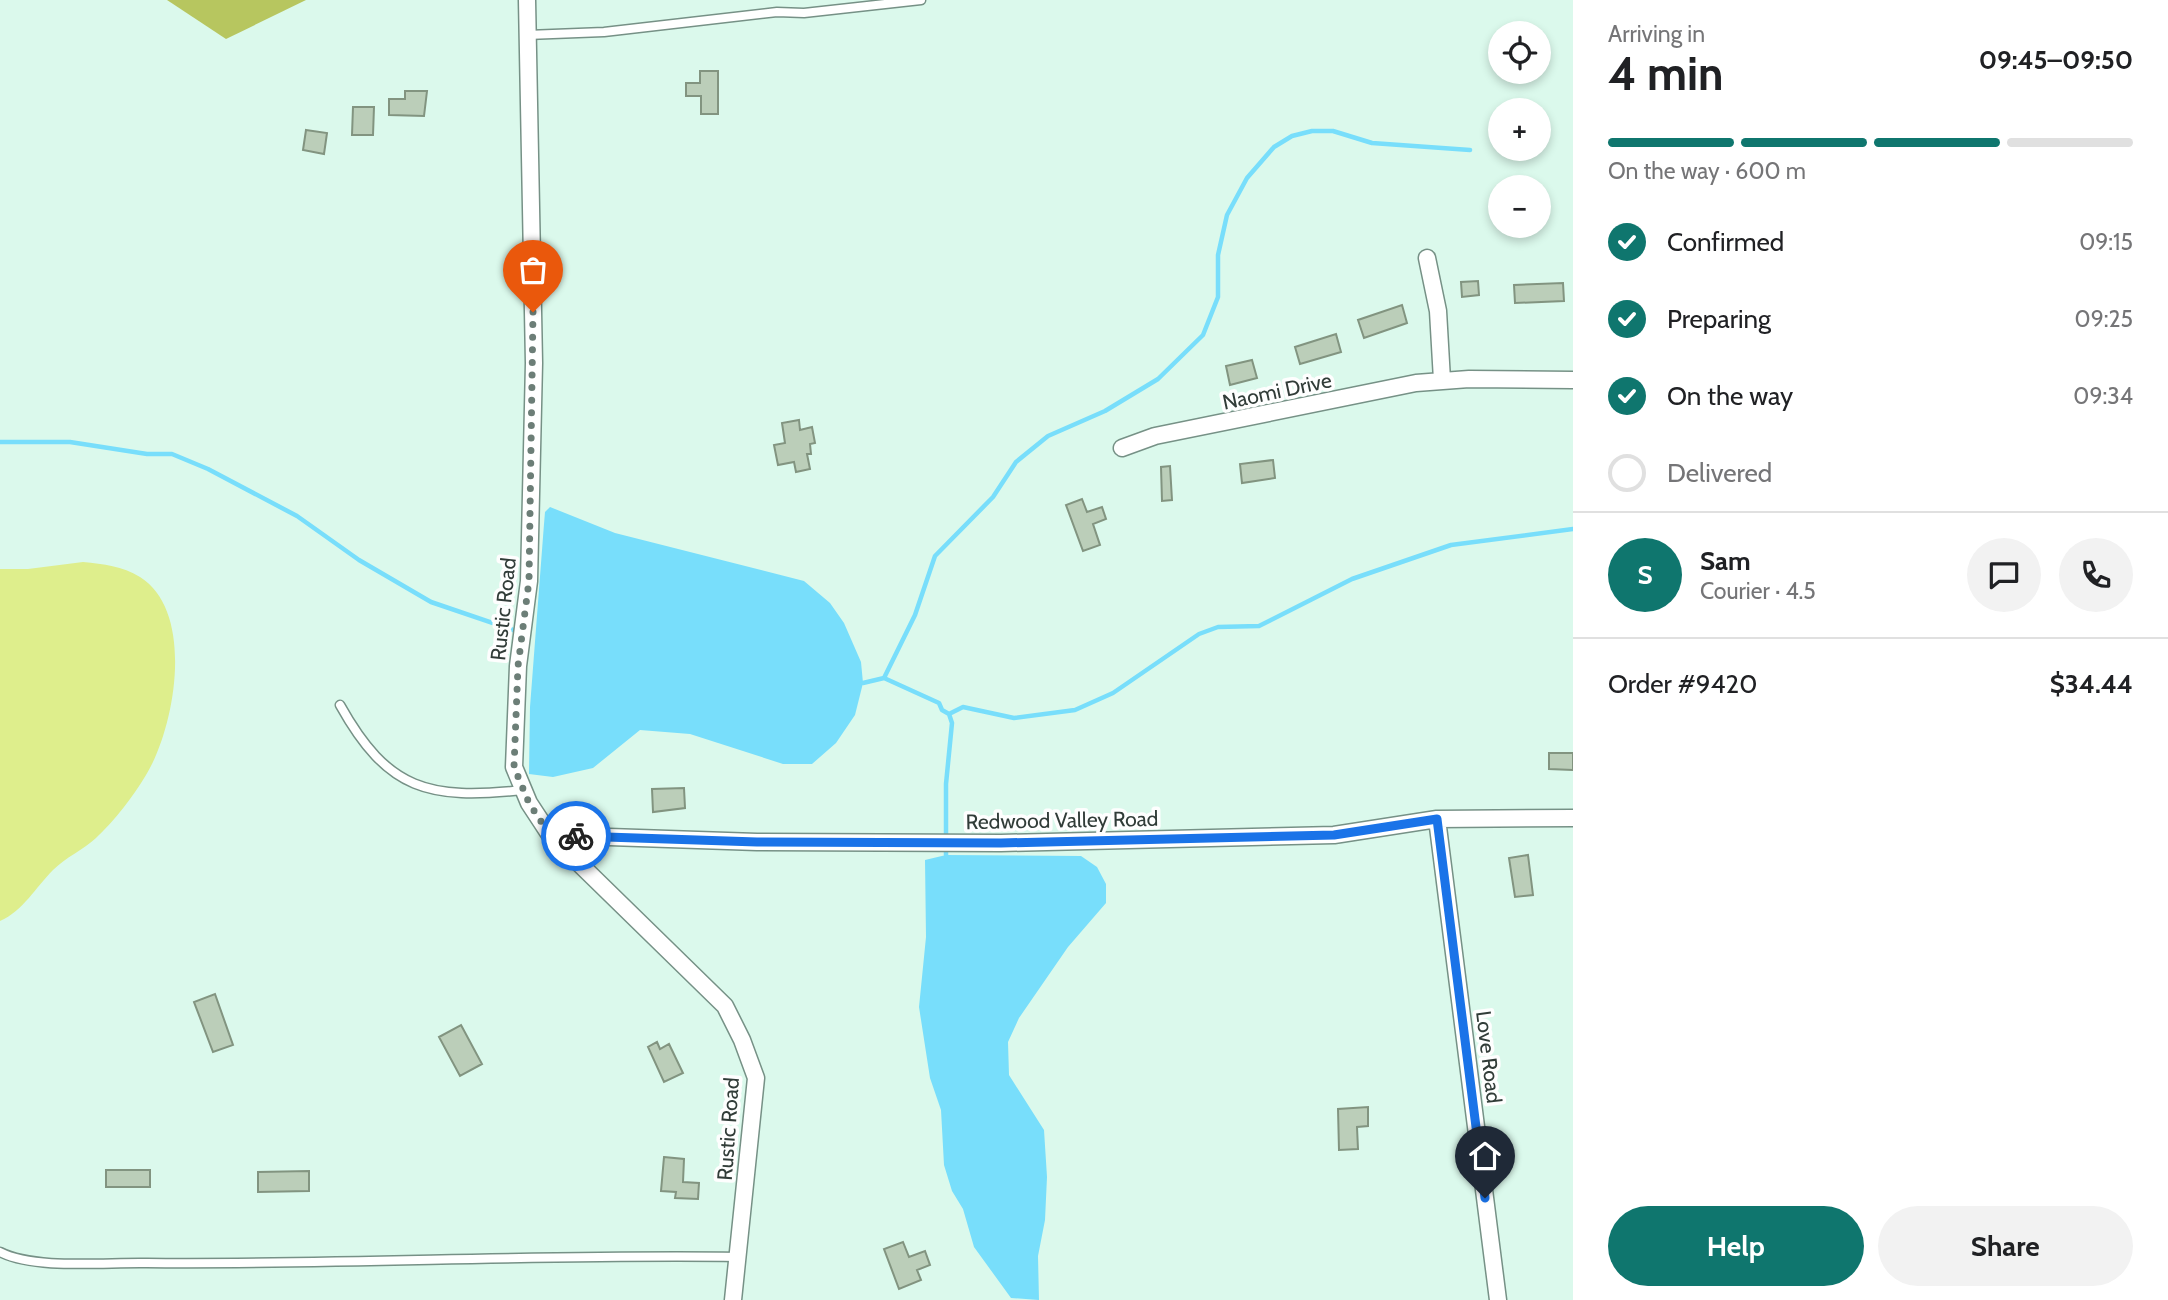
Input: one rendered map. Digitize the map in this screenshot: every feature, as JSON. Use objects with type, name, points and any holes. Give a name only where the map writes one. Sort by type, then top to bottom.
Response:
[{"type":"street","name":"Rustic Road","points":[[527,0],[534,363],[529,581],[518,666],[514,767],[523,790],[550,835],[724,1006],[742,1040],[756,1078],[733,1300]]},
{"type":"street","points":[[1427,258],[1438,311],[1442,380]]},
{"type":"street","name":"Naomi Drive","points":[[1122,447],[1155,436],[1442,380],[1573,380]]},
{"type":"street","name":"Redwood Valley Road","points":[[550,835],[757,842],[1001,843],[1334,835],[1437,819],[1573,818]]},
{"type":"street","name":"Love Road","points":[[1437,819],[1498,1300]]},
{"type":"lane","points":[[527,35],[604,32],[777,12],[804,13],[921,0]]},
{"type":"lane","points":[[340,705],[360,740],[389,769],[432,791],[475,795],[523,790]]},
{"type":"lane","points":[[0,1252],[13,1259],[228,1264],[587,1255],[737,1257]]},
{"type":"green space","points":[[167,0],[306,0],[226,39]]},
{"type":"green space","points":[[83,562],[133,573],[158,594],[169,616],[174,643],[172,701],[165,729],[146,775],[117,816],[91,842],[53,870],[16,911],[0,921],[0,569],[28,569]]},
{"type":"water","points":[[550,507],[615,533],[804,581],[830,603],[844,623],[861,662],[863,683],[855,715],[836,743],[812,764],[783,764],[690,734],[640,730],[593,768],[553,777],[529,774],[530,707],[544,524],[545,512]]},
{"type":"water","points":[[946,855],[1081,856],[1097,867],[1106,884],[1106,903],[1068,947],[1019,1018],[1008,1042],[1009,1075],[1044,1130],[1047,1177],[1045,1220],[1038,1256],[1039,1300],[1011,1298],[974,1247],[963,1209],[952,1191],[944,1165],[941,1110],[930,1078],[919,1007],[926,937],[925,860]]},
{"type":"building","points":[[700,71],[718,71],[718,114],[701,114],[701,96],[686,96],[686,83],[700,83]]},
{"type":"building","points":[[405,91],[427,91],[424,116],[389,115],[389,99],[405,99]]},
{"type":"building","points":[[353,107],[374,107],[373,135],[352,135]]},
{"type":"building","points":[[306,130],[327,133],[324,154],[303,150]]},
{"type":"building","points":[[1478,281],[1479,295],[1462,297],[1461,282]]},
{"type":"building","points":[[1563,283],[1564,301],[1515,303],[1514,285]]},
{"type":"building","points":[[1402,305],[1407,323],[1364,338],[1358,320]]},
{"type":"building","points":[[1336,334],[1341,352],[1300,364],[1295,347]]},
{"type":"building","points":[[1252,360],[1257,378],[1230,385],[1226,366]]},
{"type":"building","points":[[799,420],[800,430],[812,427],[815,443],[810,444],[811,454],[807,454],[810,469],[796,472],[794,462],[778,465],[774,445],[785,443],[782,423]]},
{"type":"building","points":[[1273,460],[1275,478],[1242,483],[1240,464]]},
{"type":"building","points":[[1170,466],[1172,500],[1162,501],[1161,467]]},
{"type":"building","points":[[1082,499],[1087,512],[1102,507],[1106,519],[1093,524],[1100,545],[1083,551],[1066,505]]},
{"type":"building","points":[[1549,753],[1573,753],[1573,770],[1549,769]]},
{"type":"building","points":[[684,788],[685,808],[653,812],[652,789]]},
{"type":"building","points":[[1528,855],[1533,895],[1515,897],[1509,858]]},
{"type":"building","points":[[215,994],[233,1045],[213,1052],[194,1002]]},
{"type":"building","points":[[461,1025],[482,1064],[460,1076],[439,1037]]},
{"type":"building","points":[[657,1042],[660,1049],[669,1044],[683,1073],[664,1082],[648,1047]]},
{"type":"building","points":[[1368,1107],[1368,1126],[1357,1127],[1358,1149],[1339,1150],[1338,1109]]},
{"type":"building","points":[[664,1157],[684,1159],[683,1182],[699,1183],[698,1199],[675,1198],[676,1192],[661,1191]]},
{"type":"building","points":[[106,1170],[150,1170],[150,1187],[106,1187]]},
{"type":"building","points":[[309,1171],[309,1191],[258,1192],[258,1172]]},
{"type":"building","points":[[903,1242],[909,1257],[925,1251],[930,1265],[917,1270],[921,1280],[899,1289],[884,1249]]},
{"type":"waterway","points":[[884,678],[915,615],[935,556],[993,497],[1016,462],[1048,436],[1105,411],[1158,379],[1203,335],[1218,297],[1218,255],[1227,215],[1247,178],[1274,147],[1292,136],[1312,131],[1333,131],[1372,143],[1470,150]]},
{"type":"waterway","points":[[0,442],[70,442],[147,454],[172,454],[208,469],[297,516],[359,560],[431,602],[519,632]]},
{"type":"waterway","points":[[949,714],[963,707],[1014,718],[1075,710],[1113,693],[1199,634],[1218,627],[1259,626],[1352,579],[1451,545],[1573,529]]},
{"type":"waterway","points":[[863,683],[884,678],[939,703],[942,710],[949,714],[952,723],[946,784],[946,855]]},
{"type":"way so far","points":[[533,312],[529,581],[518,666],[514,767],[529,803],[550,835],[576,836]]},
{"type":"route","points":[[576,836],[757,842],[1001,843],[1334,835],[1437,819],[1485,1198]]}]
